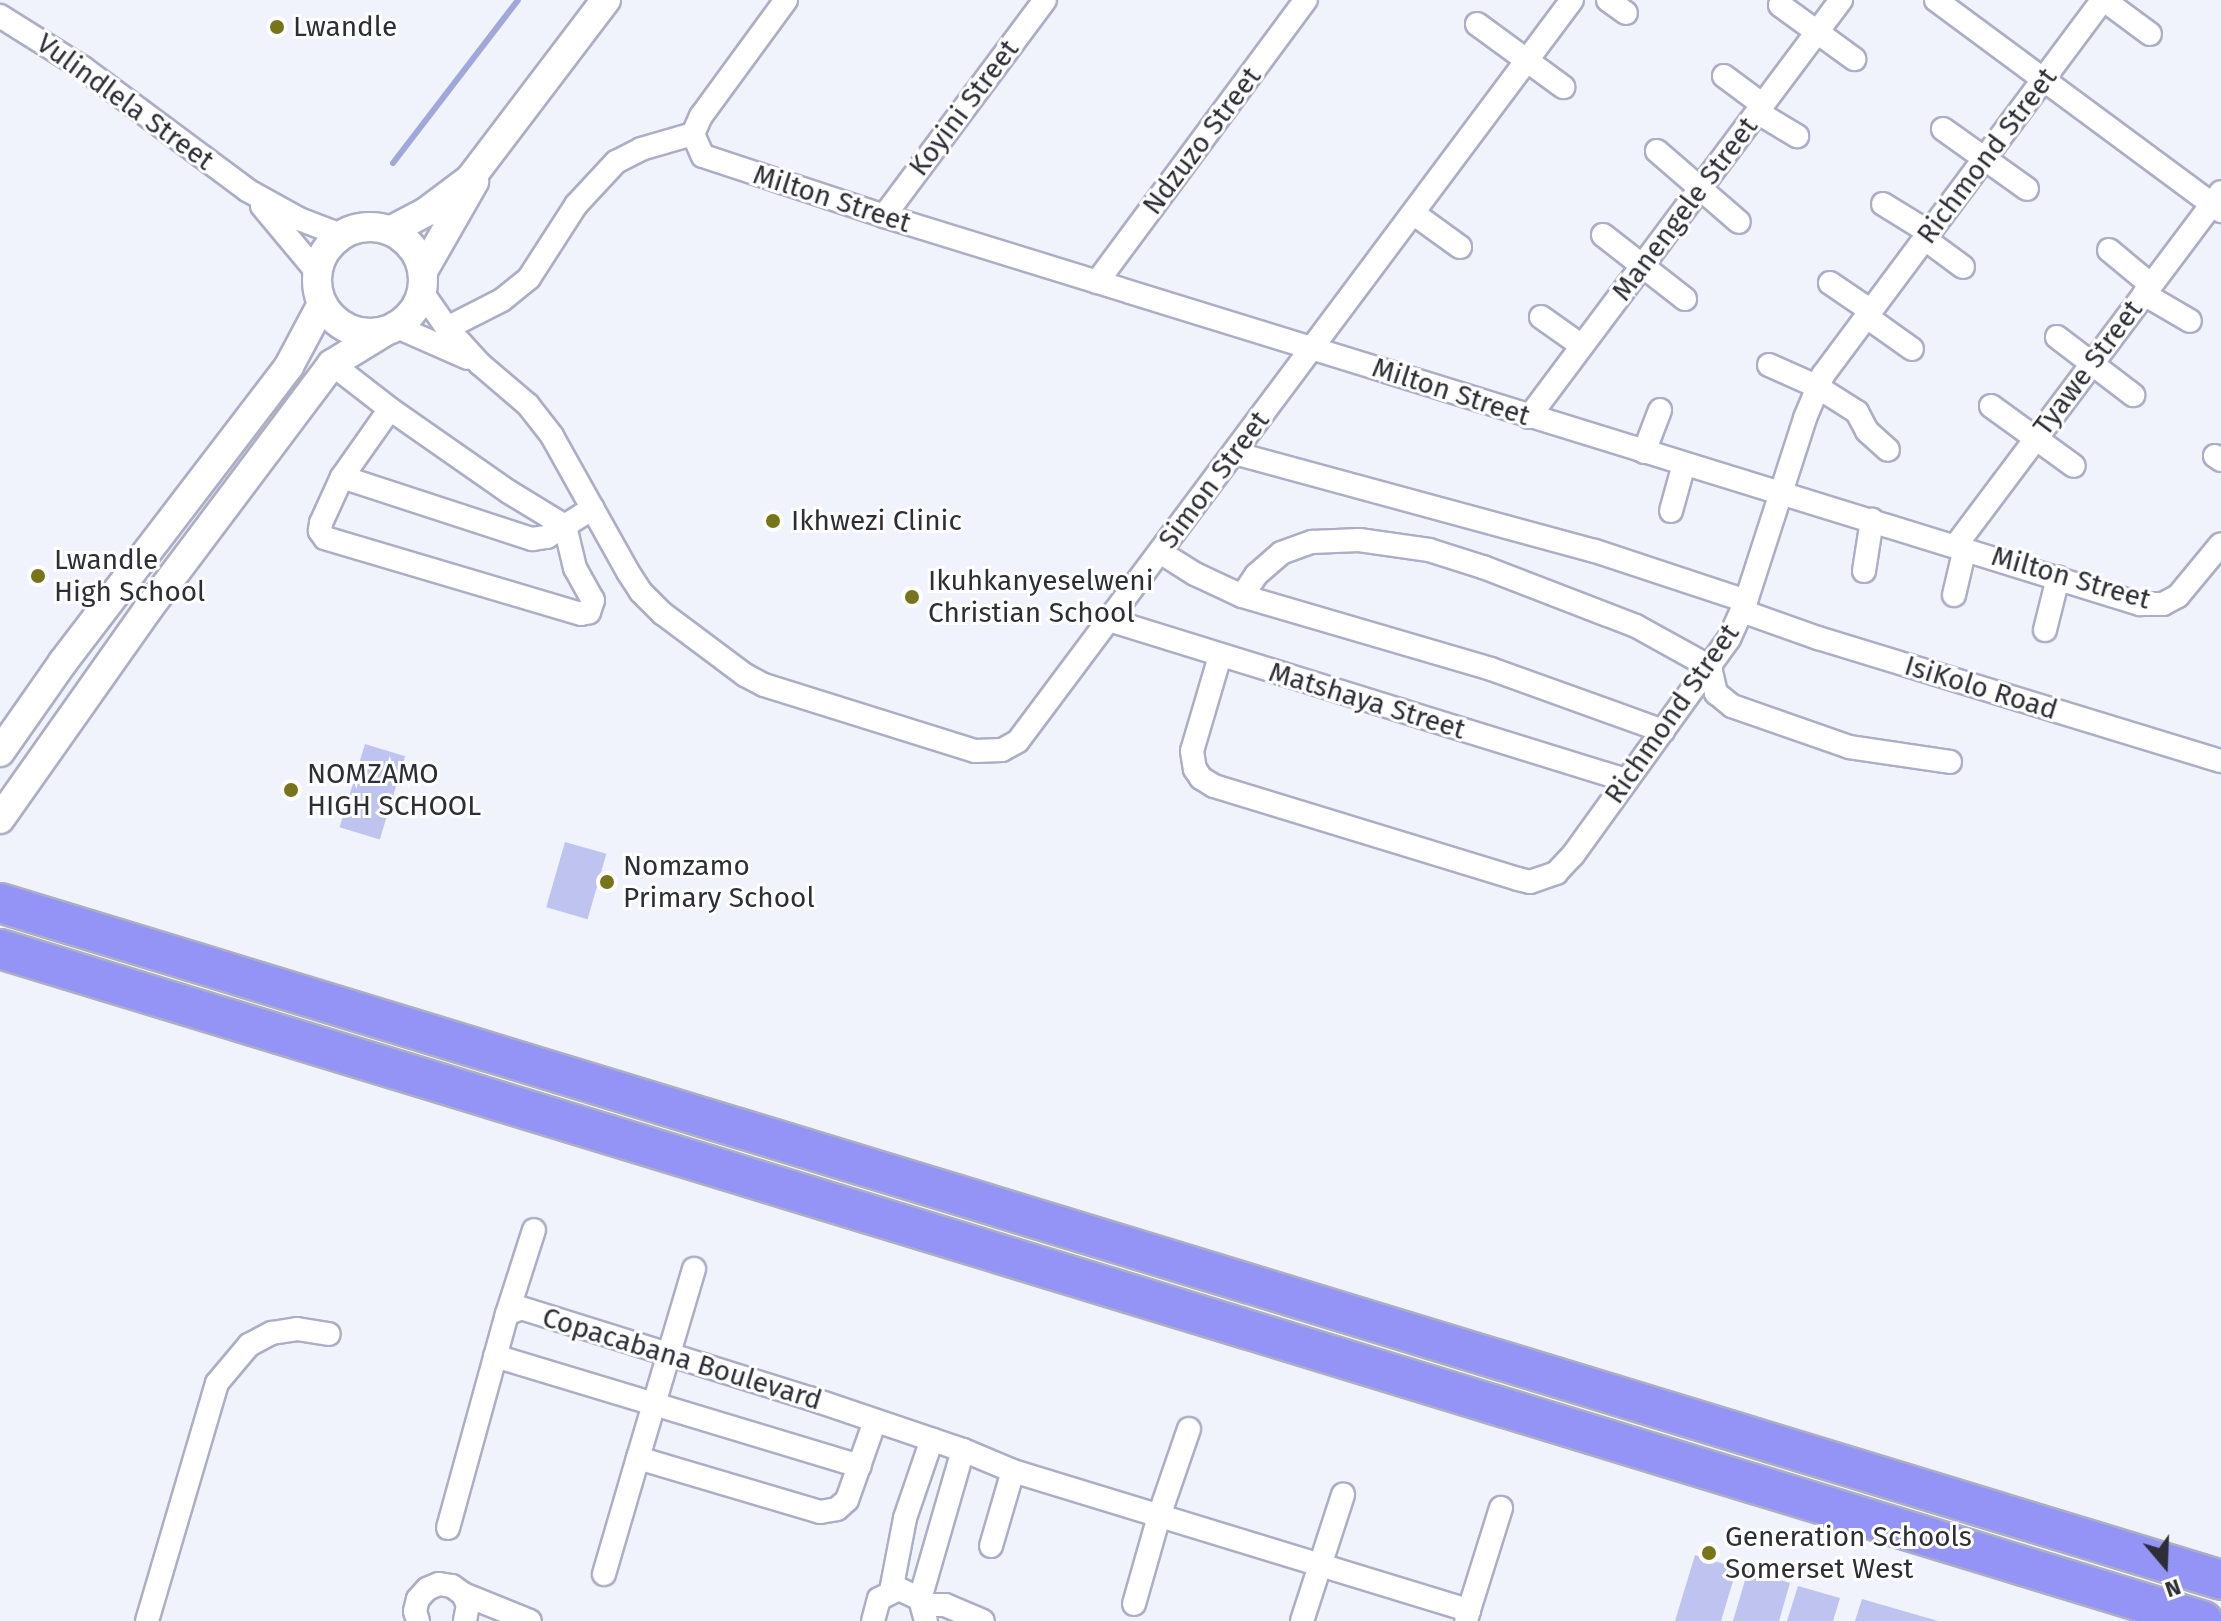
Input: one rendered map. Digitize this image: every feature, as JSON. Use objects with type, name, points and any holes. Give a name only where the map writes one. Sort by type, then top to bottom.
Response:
[{"type":"highway","points":[[0,903],[2221,1580]]},
{"type":"highway","points":[[0,949],[2203,1621]]},
{"type":"street","points":[[390,231],[454,192],[484,163],[606,0]]},
{"type":"street","points":[[447,328],[502,300],[529,278],[576,205],[616,162],[641,149],[693,134],[701,116],[786,0]]},
{"type":"street","name":"Koyini Street","points":[[884,216],[1045,0]]},
{"type":"street","name":"Ndzuzo Street","points":[[1097,282],[1306,0]]},
{"type":"street","name":"Simon Street","points":[[422,282],[447,328],[480,364],[528,405],[552,436],[641,592],[745,675],[975,751],[1002,750],[1018,741],[1572,0]]},
{"type":"street","points":[[1608,0],[1626,13]]},
{"type":"street","name":"Manengele Street","points":[[1529,417],[1841,0]]},
{"type":"street","points":[[1936,0],[2218,202]]},
{"type":"street","points":[[2104,0],[2150,34]]},
{"type":"street","name":"Richmond Street","points":[[1220,656],[1192,751],[1195,769],[1201,778],[1214,786],[1530,882],[1545,879],[1573,855],[1710,667],[1744,606],[1816,386],[2104,0]]},
{"type":"street","points":[[1780,5],[1854,59]]},
{"type":"street","name":"Vulindlela Street","points":[[0,16],[83,68],[247,190],[299,219],[341,235]]},
{"type":"street","points":[[1477,24],[1563,87]]},
{"type":"street","points":[[1724,76],[1797,136]]},
{"type":"street","points":[[1943,129],[2027,189]]},
{"type":"street","name":"Milton Street","points":[[693,134],[703,156],[884,216],[2151,606],[2170,601],[2194,579],[2221,544]]},
{"type":"street","points":[[1657,151],[1739,222]]},
{"type":"street","points":[[0,819],[74,709],[332,364],[390,329],[417,306],[422,282],[484,163]]},
{"type":"street","name":"Vulindlela Street","points":[[247,190],[289,234],[317,272]]},
{"type":"street","name":"Tyawe Street","points":[[1960,546],[2092,363],[2218,202]]},
{"type":"street","points":[[1883,204],[1963,267]]},
{"type":"street","points":[[1413,213],[1460,247]]},
{"type":"street","points":[[390,329],[369,334],[341,325],[322,304],[317,272],[325,251],[341,235],[360,228],[390,231],[411,247],[422,282]]},
{"type":"street","points":[[1603,235],[1685,299]]},
{"type":"street","points":[[2109,250],[2147,290],[2190,321]]},
{"type":"street","points":[[1830,283],[1912,349]]},
{"type":"street","points":[[0,752],[63,662],[289,366],[322,304]]},
{"type":"street","points":[[1541,317],[1582,346]]},
{"type":"street","name":"Simon Street","points":[[390,329],[480,364]]},
{"type":"street","points":[[2057,337],[2133,395]]},
{"type":"street","points":[[332,364],[390,409],[509,492],[565,526],[575,568],[593,600],[592,608],[585,614],[325,538],[320,531],[321,523],[342,477],[390,409]]},
{"type":"street","points":[[1769,365],[1816,386],[1862,416],[1867,431],[1888,450]]},
{"type":"street","points":[[1991,406],[2074,466]]},
{"type":"street","points":[[1644,452],[1660,410]]},
{"type":"street","name":"IsiKolo Road","points":[[1234,453],[1595,551],[1744,606],[1818,638],[2221,761]]},
{"type":"street","points":[[1671,511],[1684,464]]},
{"type":"street","points":[[342,477],[532,539],[547,537],[593,508]]},
{"type":"street","points":[[1864,571],[1872,520]]},
{"type":"street","points":[[1242,596],[1268,563],[1296,546],[1339,540],[1396,544],[1483,567],[1636,626],[1710,667],[1716,693],[1732,706],[1849,747],[1950,762]]},
{"type":"street","points":[[1954,595],[1960,546]]},
{"type":"street","points":[[1160,552],[1195,574],[1242,596],[1491,669],[1663,731]]},
{"type":"street","points":[[2045,630],[2058,578]]},
{"type":"street","name":"Matshaya Street","points":[[1109,620],[1626,780]]},
{"type":"street","points":[[507,1314],[534,1230]]},
{"type":"street","points":[[604,1574],[694,1269]]},
{"type":"street","name":"Copacabana Boulevard","points":[[448,1528],[507,1314],[521,1308],[932,1439],[1013,1471],[1317,1565],[1468,1616]]},
{"type":"street","points":[[147,1621],[217,1383],[249,1345],[272,1333],[297,1329],[329,1334]]},
{"type":"street","points":[[495,1356],[860,1466]]},
{"type":"street","points":[[638,1458],[820,1512],[837,1509],[847,1500],[875,1421]]},
{"type":"street","points":[[1134,1604],[1159,1516],[1189,1429]]},
{"type":"street","points":[[891,1591],[905,1518],[932,1439]]},
{"type":"street","points":[[923,1608],[963,1450]]},
{"type":"street","points":[[991,1546],[1013,1471]]},
{"type":"street","points":[[1302,1621],[1317,1565],[1343,1495]]},
{"type":"street","points":[[1468,1616],[1501,1508]]},
{"type":"street","points":[[418,1621],[415,1611],[418,1599],[427,1589],[439,1584],[452,1586],[463,1594],[530,1621]]},
{"type":"street","points":[[873,1621],[879,1599],[891,1591],[907,1590],[923,1608]]},
{"type":"street","points":[[463,1594],[468,1605],[465,1621]]},
{"type":"street","points":[[923,1608],[945,1605],[983,1621]]},
{"type":"shaded area","points":[[365,744],[405,756],[380,839],[340,827]]},
{"type":"shaded area","points":[[565,842],[606,854],[588,919],[546,907]]},
{"type":"shaded area","points":[[1695,1555],[1737,1568],[1721,1621],[1675,1621]]},
{"type":"shaded area","points":[[1748,1570],[1790,1583],[1779,1621],[1733,1621]]},
{"type":"shaded area","points":[[1798,1586],[1840,1598],[1833,1621],[1787,1621]]},
{"type":"shaded area","points":[[1862,1599],[1938,1621],[1855,1621]]},
{"type":"waterway","points":[[393,163],[518,0]]},
{"type":"place","name":"Lwandle","points":[[277,27]]},
{"type":"place","name":"Ikhwezi Clinic","points":[[773,521]]},
{"type":"place","name":"Lwandle High School","points":[[38,576]]},
{"type":"place","name":"Ikuhkanyeselweni Christian School","points":[[912,597]]},
{"type":"place","name":"NOMZAMO HIGH SCHOOL","points":[[291,790]]},
{"type":"place","name":"Nomzamo Primary School","points":[[607,882]]},
{"type":"place","name":"Generation Schools Somerset West","points":[[1709,1553]]}]
